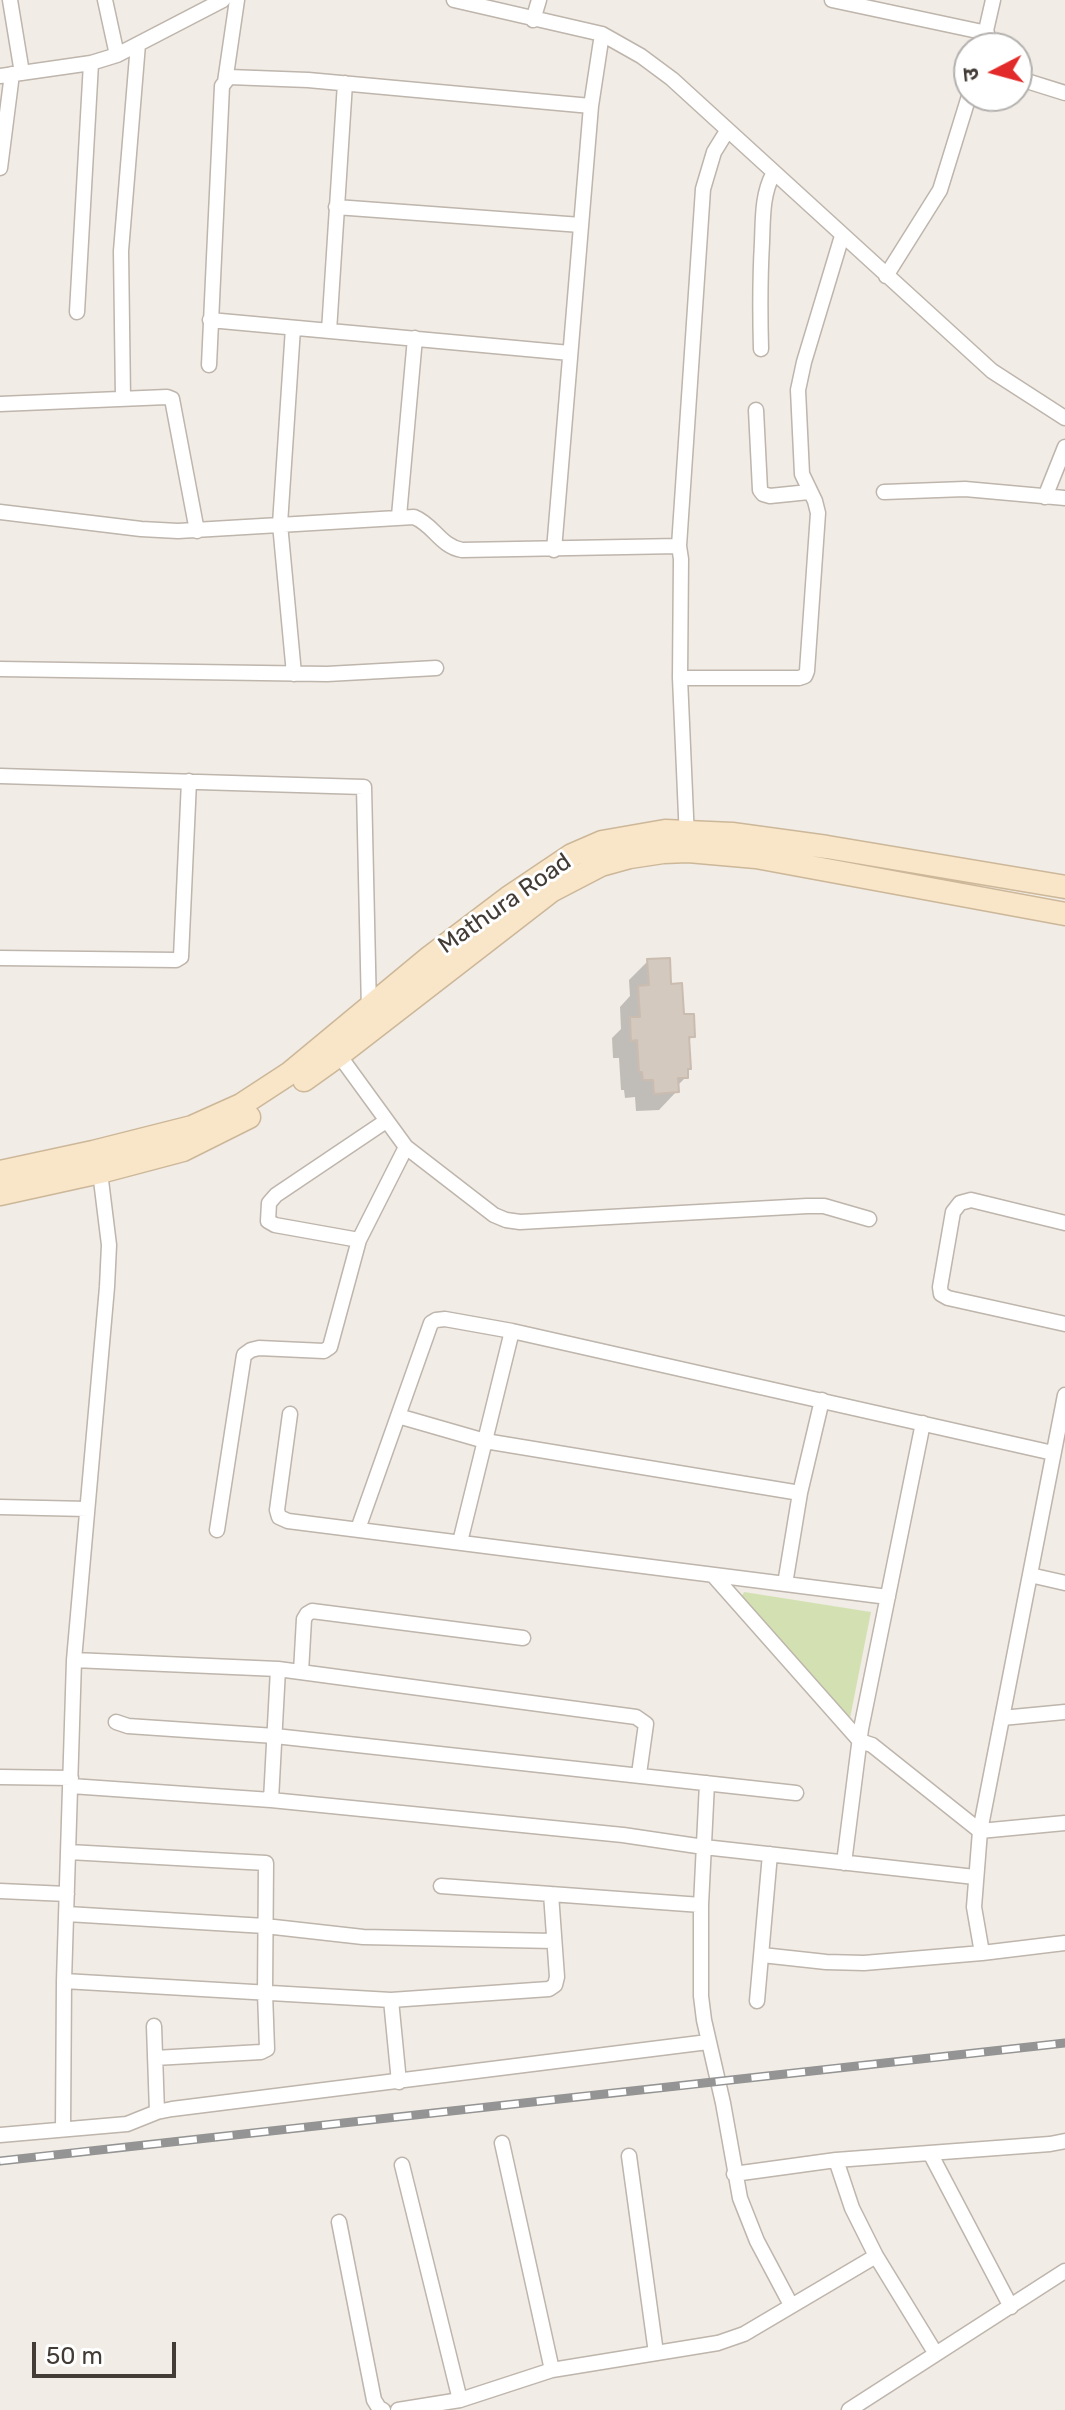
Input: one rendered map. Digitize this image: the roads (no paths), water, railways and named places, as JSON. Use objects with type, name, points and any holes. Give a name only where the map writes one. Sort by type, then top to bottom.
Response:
[{"type":"main road","name":"Mathura Road","points":[[0,1172],[192,1127],[241,1105],[290,1073],[430,957],[508,898],[572,855],[602,842],[665,831],[687,841],[756,857],[1065,914]]},
{"type":"main road","name":"Mathura Road","points":[[0,1194],[183,1150],[250,1117],[339,1055],[551,891],[601,865],[663,852],[687,841],[732,834],[1065,887]]},
{"type":"street","points":[[0,168],[11,74],[10,0]]},
{"type":"street","points":[[105,0],[117,55]]},
{"type":"street","points":[[11,74],[91,63],[117,55],[223,0]]},
{"type":"street","points":[[225,82],[237,0]]},
{"type":"street","points":[[454,0],[602,34],[641,56],[672,79],[992,371],[1065,418]]},
{"type":"street","points":[[533,20],[539,0]]},
{"type":"street","points":[[832,0],[891,7],[959,32]]},
{"type":"street","points":[[986,32],[993,0]]},
{"type":"street","points":[[554,550],[591,106],[602,34]]},
{"type":"street","points":[[123,398],[121,251],[138,44]]},
{"type":"street","points":[[77,312],[91,63]]},
{"type":"street","points":[[209,365],[222,86],[229,77],[345,83],[591,106]]},
{"type":"street","points":[[329,331],[345,83]]},
{"type":"street","points":[[1033,83],[1065,93]]},
{"type":"street","points":[[886,276],[940,190],[964,112]]},
{"type":"street","points":[[687,841],[680,678],[679,546],[703,189],[714,152],[727,131]]},
{"type":"street","points":[[761,349],[759,296],[763,204],[773,174]]},
{"type":"street","points":[[336,207],[581,225]]},
{"type":"street","points":[[680,678],[799,678],[805,676],[807,671],[818,513],[801,466],[798,390],[842,236]]},
{"type":"street","points":[[210,320],[570,353]]},
{"type":"street","points":[[293,328],[280,524],[294,674]]},
{"type":"street","points":[[399,516],[415,338]]},
{"type":"street","points":[[0,404],[123,398],[172,399],[197,531]]},
{"type":"street","points":[[756,410],[760,490],[770,496],[809,492]]},
{"type":"street","points":[[1045,497],[1065,447]]},
{"type":"street","points":[[884,492],[965,489],[1065,498]]},
{"type":"street","points":[[0,512],[149,530],[197,531],[399,516],[424,521],[452,549],[679,546]]},
{"type":"street","points":[[0,669],[327,674],[436,668]]},
{"type":"street","points":[[0,776],[364,787],[369,1010]]},
{"type":"street","points":[[0,958],[176,960],[181,957],[189,781]]},
{"type":"street","points":[[339,1055],[406,1147],[494,1215],[506,1220],[807,1206],[824,1206],[869,1219]]},
{"type":"street","points":[[359,1240],[275,1225],[268,1221],[269,1203],[276,1195],[386,1121]]},
{"type":"street","points":[[217,1530],[244,1355],[259,1348],[324,1351],[330,1347],[359,1240],[406,1147]]},
{"type":"street","points":[[63,2129],[64,1981],[74,1660],[109,1245],[100,1172]]},
{"type":"street","points":[[1065,1223],[971,1200],[960,1203],[953,1212],[940,1287],[941,1294],[948,1298],[1065,1324]]},
{"type":"street","points":[[358,1529],[431,1323],[445,1319],[512,1331],[1053,1453]]},
{"type":"street","points":[[460,1542],[512,1331]]},
{"type":"street","points":[[982,1953],[974,1907],[980,1831],[1065,1395]]},
{"type":"street","points":[[785,1584],[800,1493],[822,1400]]},
{"type":"street","points":[[290,1414],[277,1510],[279,1517],[288,1521],[888,1597]]},
{"type":"street","points":[[398,1416],[485,1441],[800,1493]]},
{"type":"street","points":[[844,1863],[860,1741],[923,1423]]},
{"type":"street","points":[[0,1507],[87,1509]]},
{"type":"street","points":[[713,1575],[860,1741],[872,1745],[980,1831],[1065,1823]]},
{"type":"street","points":[[1030,1575],[1065,1583]]},
{"type":"street","points":[[301,1672],[304,1619],[312,1611],[523,1638]]},
{"type":"street","points":[[74,1660],[278,1669],[636,1717],[646,1724],[639,1774]]},
{"type":"street","points":[[271,1800],[278,1669]]},
{"type":"street","points":[[1002,1718],[1065,1712]]},
{"type":"street","points":[[116,1722],[128,1726],[275,1736],[796,1793]]},
{"type":"street","points":[[0,1777],[623,1835],[975,1877]]},
{"type":"street","points":[[707,1783],[701,1905],[701,1996],[708,2042],[723,2103],[734,2174],[748,2221],[791,2305]]},
{"type":"street","points":[[69,1852],[266,1863],[267,2049],[261,2052],[155,2058]]},
{"type":"street","points":[[757,2001],[770,1854]]},
{"type":"street","points":[[441,1886],[701,1905]]},
{"type":"street","points":[[0,1891],[67,1894]]},
{"type":"street","points":[[64,1981],[391,2000],[549,1989],[555,1985],[557,1977],[551,1894]]},
{"type":"street","points":[[67,1914],[265,1926],[363,1937],[554,1941]]},
{"type":"street","points":[[762,1955],[841,1963],[982,1953],[1065,1943]]},
{"type":"street","points":[[391,2000],[399,2082]]},
{"type":"street","points":[[154,2026],[157,2112]]},
{"type":"street","points":[[0,2135],[127,2124],[157,2112],[708,2042]]},
{"type":"street","points":[[734,2174],[836,2160],[1065,2141]]},
{"type":"street","points":[[502,2143],[552,2370]]},
{"type":"street","points":[[930,2153],[1011,2307]]},
{"type":"street","points":[[629,2156],[656,2353]]},
{"type":"street","points":[[836,2160],[852,2208],[876,2256],[936,2354]]},
{"type":"street","points":[[402,2165],[460,2400]]},
{"type":"street","points":[[339,2222],[374,2400],[383,2410]]},
{"type":"street","points":[[398,2410],[460,2400],[552,2370],[732,2339],[876,2256]]},
{"type":"street","points":[[849,2410],[872,2404],[936,2354],[1064,2274]]},
{"type":"railway","points":[[0,2161],[1065,2043]]}]
